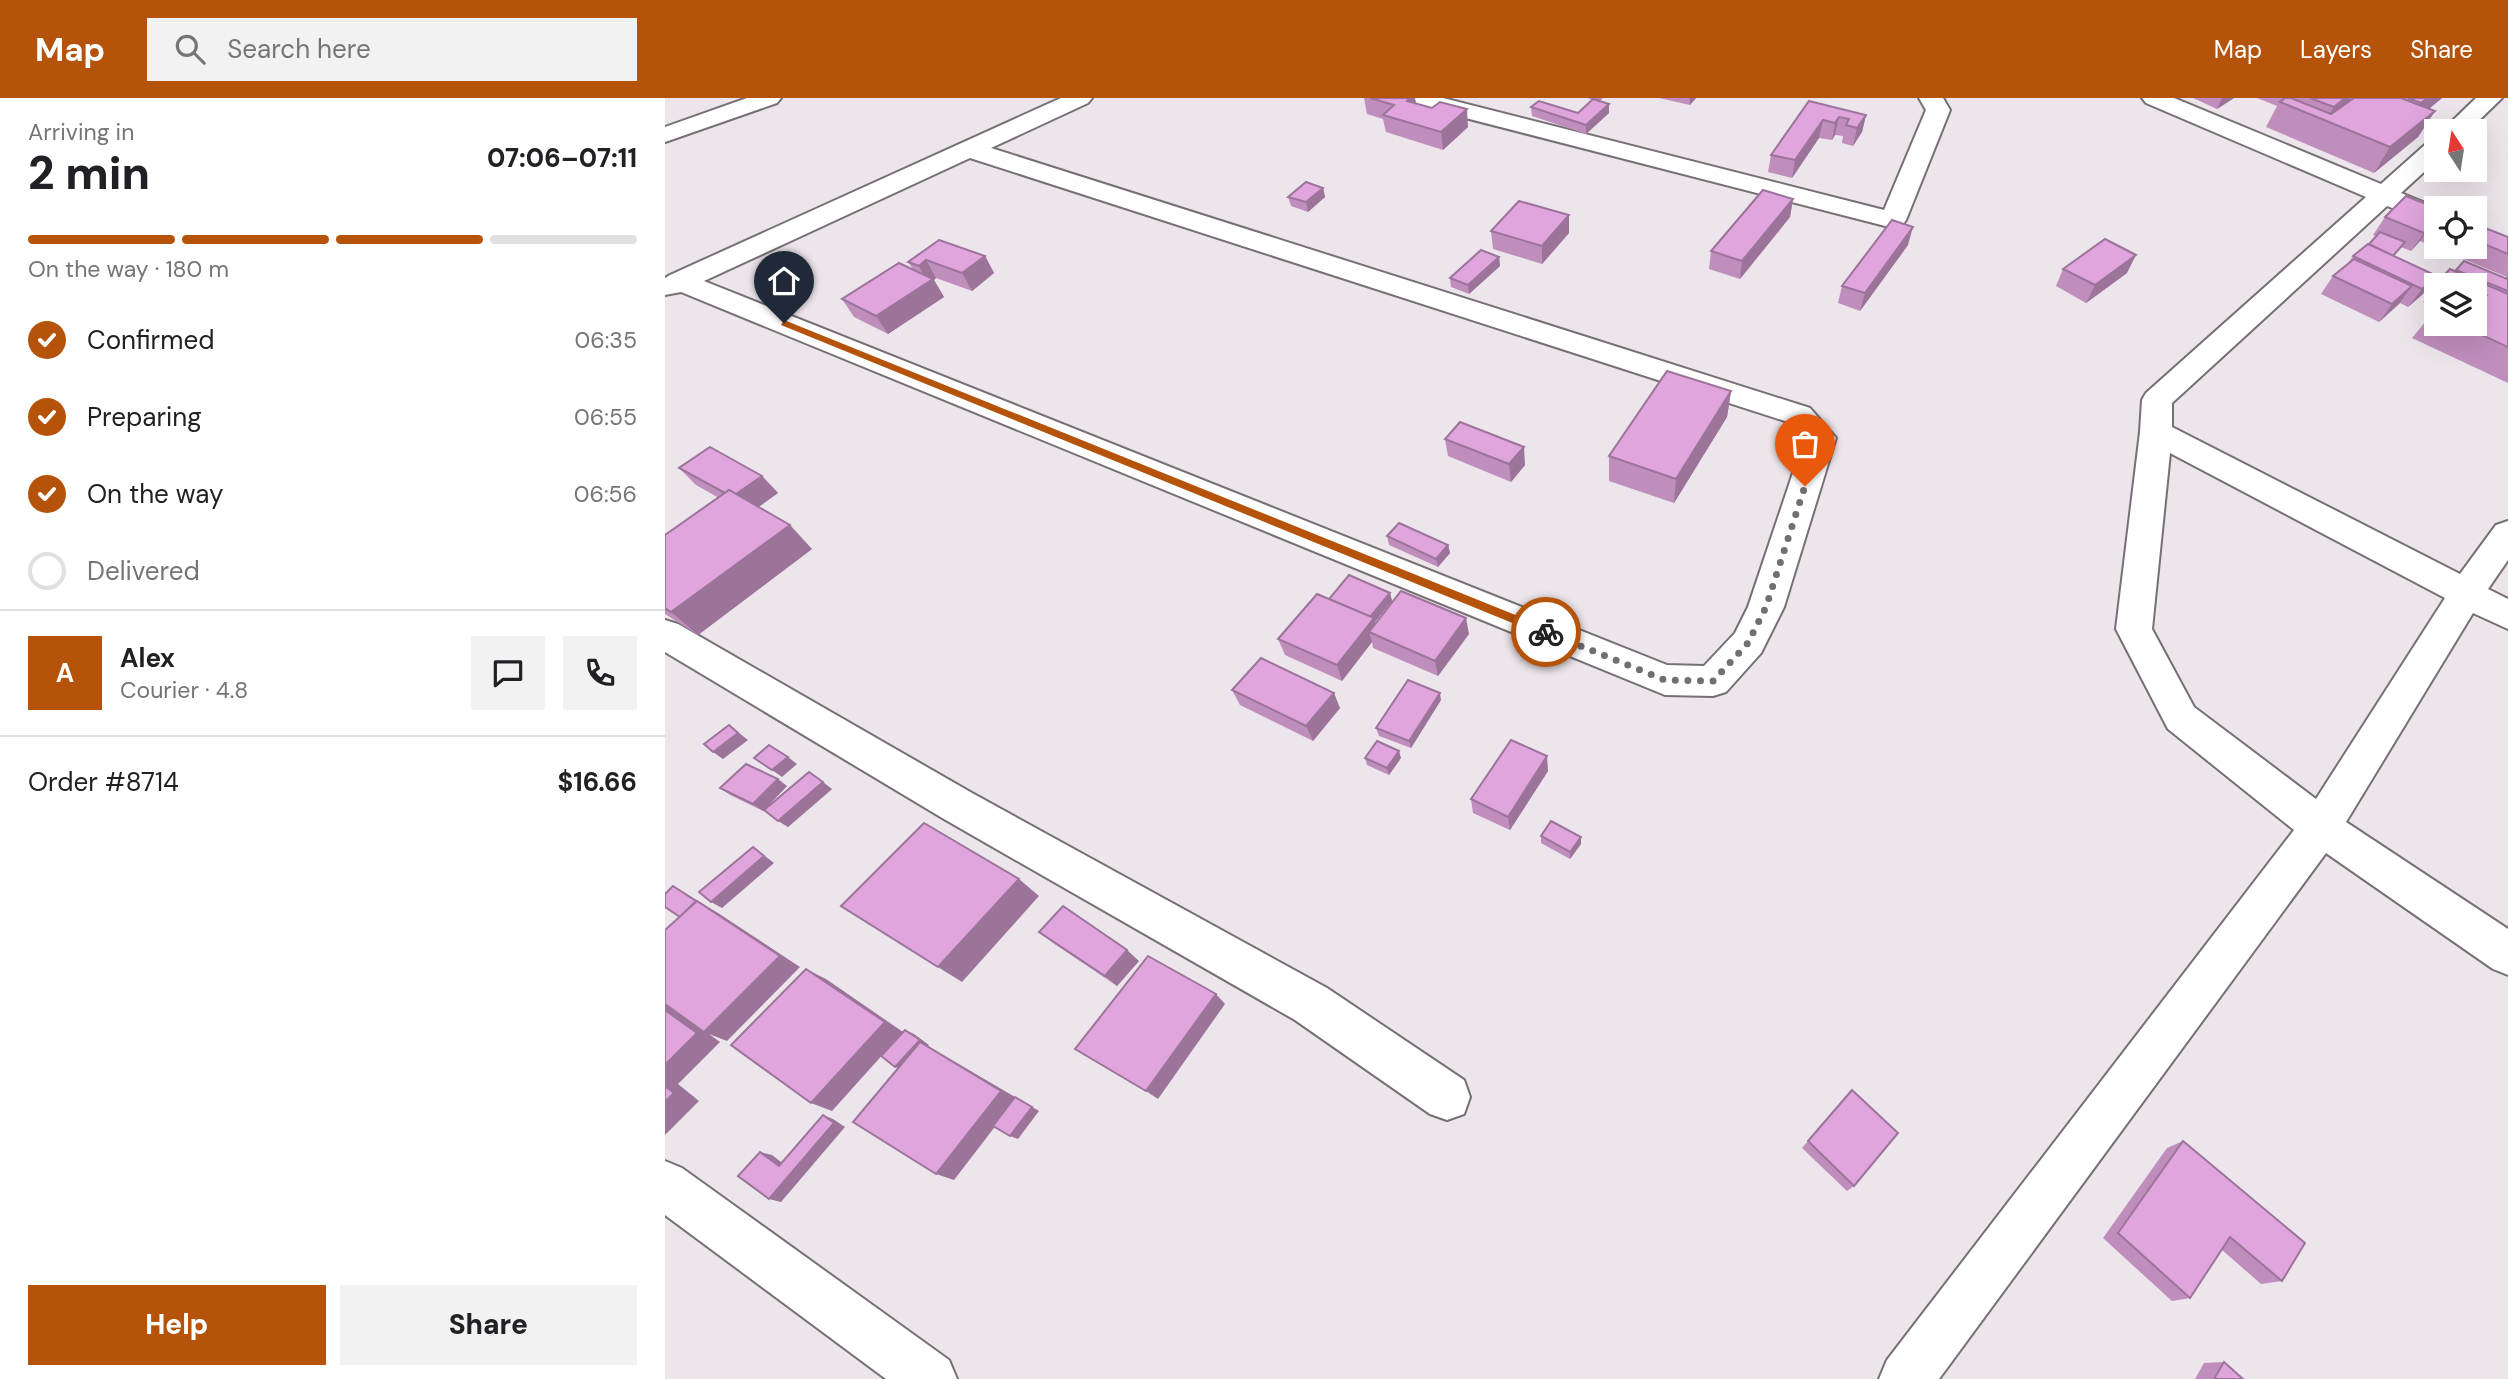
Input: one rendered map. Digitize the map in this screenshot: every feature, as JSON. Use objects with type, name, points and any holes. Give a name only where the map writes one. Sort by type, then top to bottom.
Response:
[{"type":"street","points":[[665,135],[769,98]]},
{"type":"street","points":[[673,285],[1080,98]]},
{"type":"street","points":[[1415,98],[1893,220],[1938,110],[1931,98]]},
{"type":"street","points":[[2154,98],[2424,212]]},
{"type":"street","points":[[2467,119],[2490,98]]},
{"type":"street","points":[[2497,98],[2508,102]]},
{"type":"street","points":[[673,285],[1665,680],[1713,681],[1748,643],[1766,607],[1820,438],[1799,415],[969,149]]},
{"type":"street","points":[[2424,159],[2157,400],[2156,432],[2134,629],[2181,718],[2321,827],[2508,954]]},
{"type":"street","points":[[2156,432],[2508,615]]},
{"type":"street","points":[[1906,1379],[2321,827],[2467,592],[2508,534]]},
{"type":"street","points":[[665,634],[958,806],[1311,1004],[1447,1097]]},
{"type":"street","points":[[665,1185],[930,1379]]},
{"type":"building","points":[[1370,98],[1410,98],[1407,101],[1432,108],[1440,102],[1467,109],[1441,132],[1383,115],[1394,105]]},
{"type":"building","points":[[2291,98],[2331,114],[2354,98],[2401,98],[2435,111],[2390,147],[2280,102]]},
{"type":"building","points":[[2310,98],[2345,98],[2334,107]]},
{"type":"building","points":[[2408,98],[2427,98],[2421,103]]},
{"type":"building","points":[[1593,99],[1609,104],[1586,125],[1531,107],[1539,101],[1578,113]]},
{"type":"building","points":[[1809,101],[1866,115],[1857,128],[1846,125],[1849,119],[1839,117],[1835,123],[1823,120],[1795,160],[1771,155]]},
{"type":"building","points":[[1306,182],[1323,188],[1306,202],[1288,197]]},
{"type":"building","points":[[1763,190],[1793,199],[1742,261],[1711,251]]},
{"type":"building","points":[[2406,196],[2424,203],[2424,233],[2385,217]]},
{"type":"building","points":[[1519,201],[1569,215],[1542,246],[1491,231]]},
{"type":"building","points":[[1892,220],[1913,227],[1865,293],[1842,286]]},
{"type":"building","points":[[2487,229],[2508,237],[2508,254],[2487,245]]},
{"type":"building","points":[[2380,232],[2405,242],[2393,256],[2369,244]]},
{"type":"building","points":[[2105,239],[2136,255],[2095,285],[2063,269]]},
{"type":"building","points":[[939,240],[985,256],[962,273],[926,260],[919,266],[908,262]]},
{"type":"building","points":[[2368,244],[2431,273],[2424,273],[2422,289],[2353,256]]},
{"type":"building","points":[[1481,250],[1499,257],[1468,285],[1450,278]]},
{"type":"building","points":[[2354,259],[2412,286],[2392,304],[2333,276]]},
{"type":"building","points":[[2464,261],[2507,279],[2508,277],[2508,291],[2487,283],[2487,273],[2463,273],[2456,270]]},
{"type":"building","points":[[899,263],[933,279],[876,316],[842,299]]},
{"type":"building","points":[[2487,285],[2508,294],[2508,347],[2484,336],[2487,336]]},
{"type":"building","points":[[1667,371],[1731,391],[1676,479],[1609,456]]},
{"type":"building","points":[[1460,422],[1524,447],[1509,464],[1445,439]]},
{"type":"building","points":[[710,447],[762,476],[736,494],[729,490],[725,493],[679,468]]},
{"type":"building","points":[[729,490],[790,525],[671,612],[665,608],[665,535]]},
{"type":"building","points":[[1399,523],[1448,545],[1436,559],[1387,536]]},
{"type":"building","points":[[1349,575],[1390,593],[1370,617],[1329,599]]},
{"type":"building","points":[[1401,591],[1466,618],[1435,661],[1369,632]]},
{"type":"building","points":[[1317,594],[1374,618],[1337,665],[1278,639]]},
{"type":"building","points":[[1261,658],[1334,693],[1306,726],[1232,690]]},
{"type":"building","points":[[1408,680],[1440,693],[1409,741],[1376,728]]},
{"type":"building","points":[[729,725],[738,733],[713,752],[704,744]]},
{"type":"building","points":[[1511,740],[1547,756],[1508,817],[1471,799]]},
{"type":"building","points":[[1377,741],[1399,751],[1387,768],[1365,758]]},
{"type":"building","points":[[769,745],[788,757],[772,770],[754,758]]},
{"type":"building","points":[[746,764],[778,779],[753,804],[720,788]]},
{"type":"building","points":[[809,772],[823,782],[778,821],[764,810]]},
{"type":"building","points":[[1551,821],[1581,837],[1570,852],[1541,836]]},
{"type":"building","points":[[924,823],[1019,879],[938,967],[841,906]]},
{"type":"building","points":[[753,847],[764,856],[711,902],[699,892]]},
{"type":"building","points":[[673,886],[696,901],[680,917],[665,907],[665,894]]},
{"type":"building","points":[[697,901],[780,956],[704,1032],[665,1004],[665,930]]},
{"type":"building","points":[[1063,906],[1127,950],[1105,976],[1039,932]]},
{"type":"building","points":[[1148,956],[1216,994],[1146,1091],[1075,1049]]},
{"type":"building","points":[[806,969],[885,1022],[811,1103],[731,1045]]},
{"type":"building","points":[[665,1010],[697,1033],[665,1065]]},
{"type":"building","points":[[905,1030],[920,1040],[895,1067],[881,1056]]},
{"type":"building","points":[[920,1042],[1001,1091],[936,1174],[853,1122]]},
{"type":"building","points":[[665,1086],[674,1093],[665,1102]]},
{"type":"building","points":[[1852,1090],[1898,1133],[1854,1186],[1808,1141]]},
{"type":"building","points":[[1015,1097],[1032,1107],[1010,1136],[993,1126]]},
{"type":"building","points":[[823,1115],[834,1123],[769,1199],[738,1176],[760,1152],[779,1166]]},
{"type":"building","points":[[2183,1141],[2305,1243],[2282,1281],[2230,1237],[2190,1298],[2118,1233]]},
{"type":"building","points":[[2224,1362],[2243,1379],[2214,1379]]},
{"type":"way so far","points":[[1546,632],[1665,680],[1713,681],[1748,643],[1766,607],[1805,486]]},
{"type":"route","points":[[784,323],[1546,632]]}]
